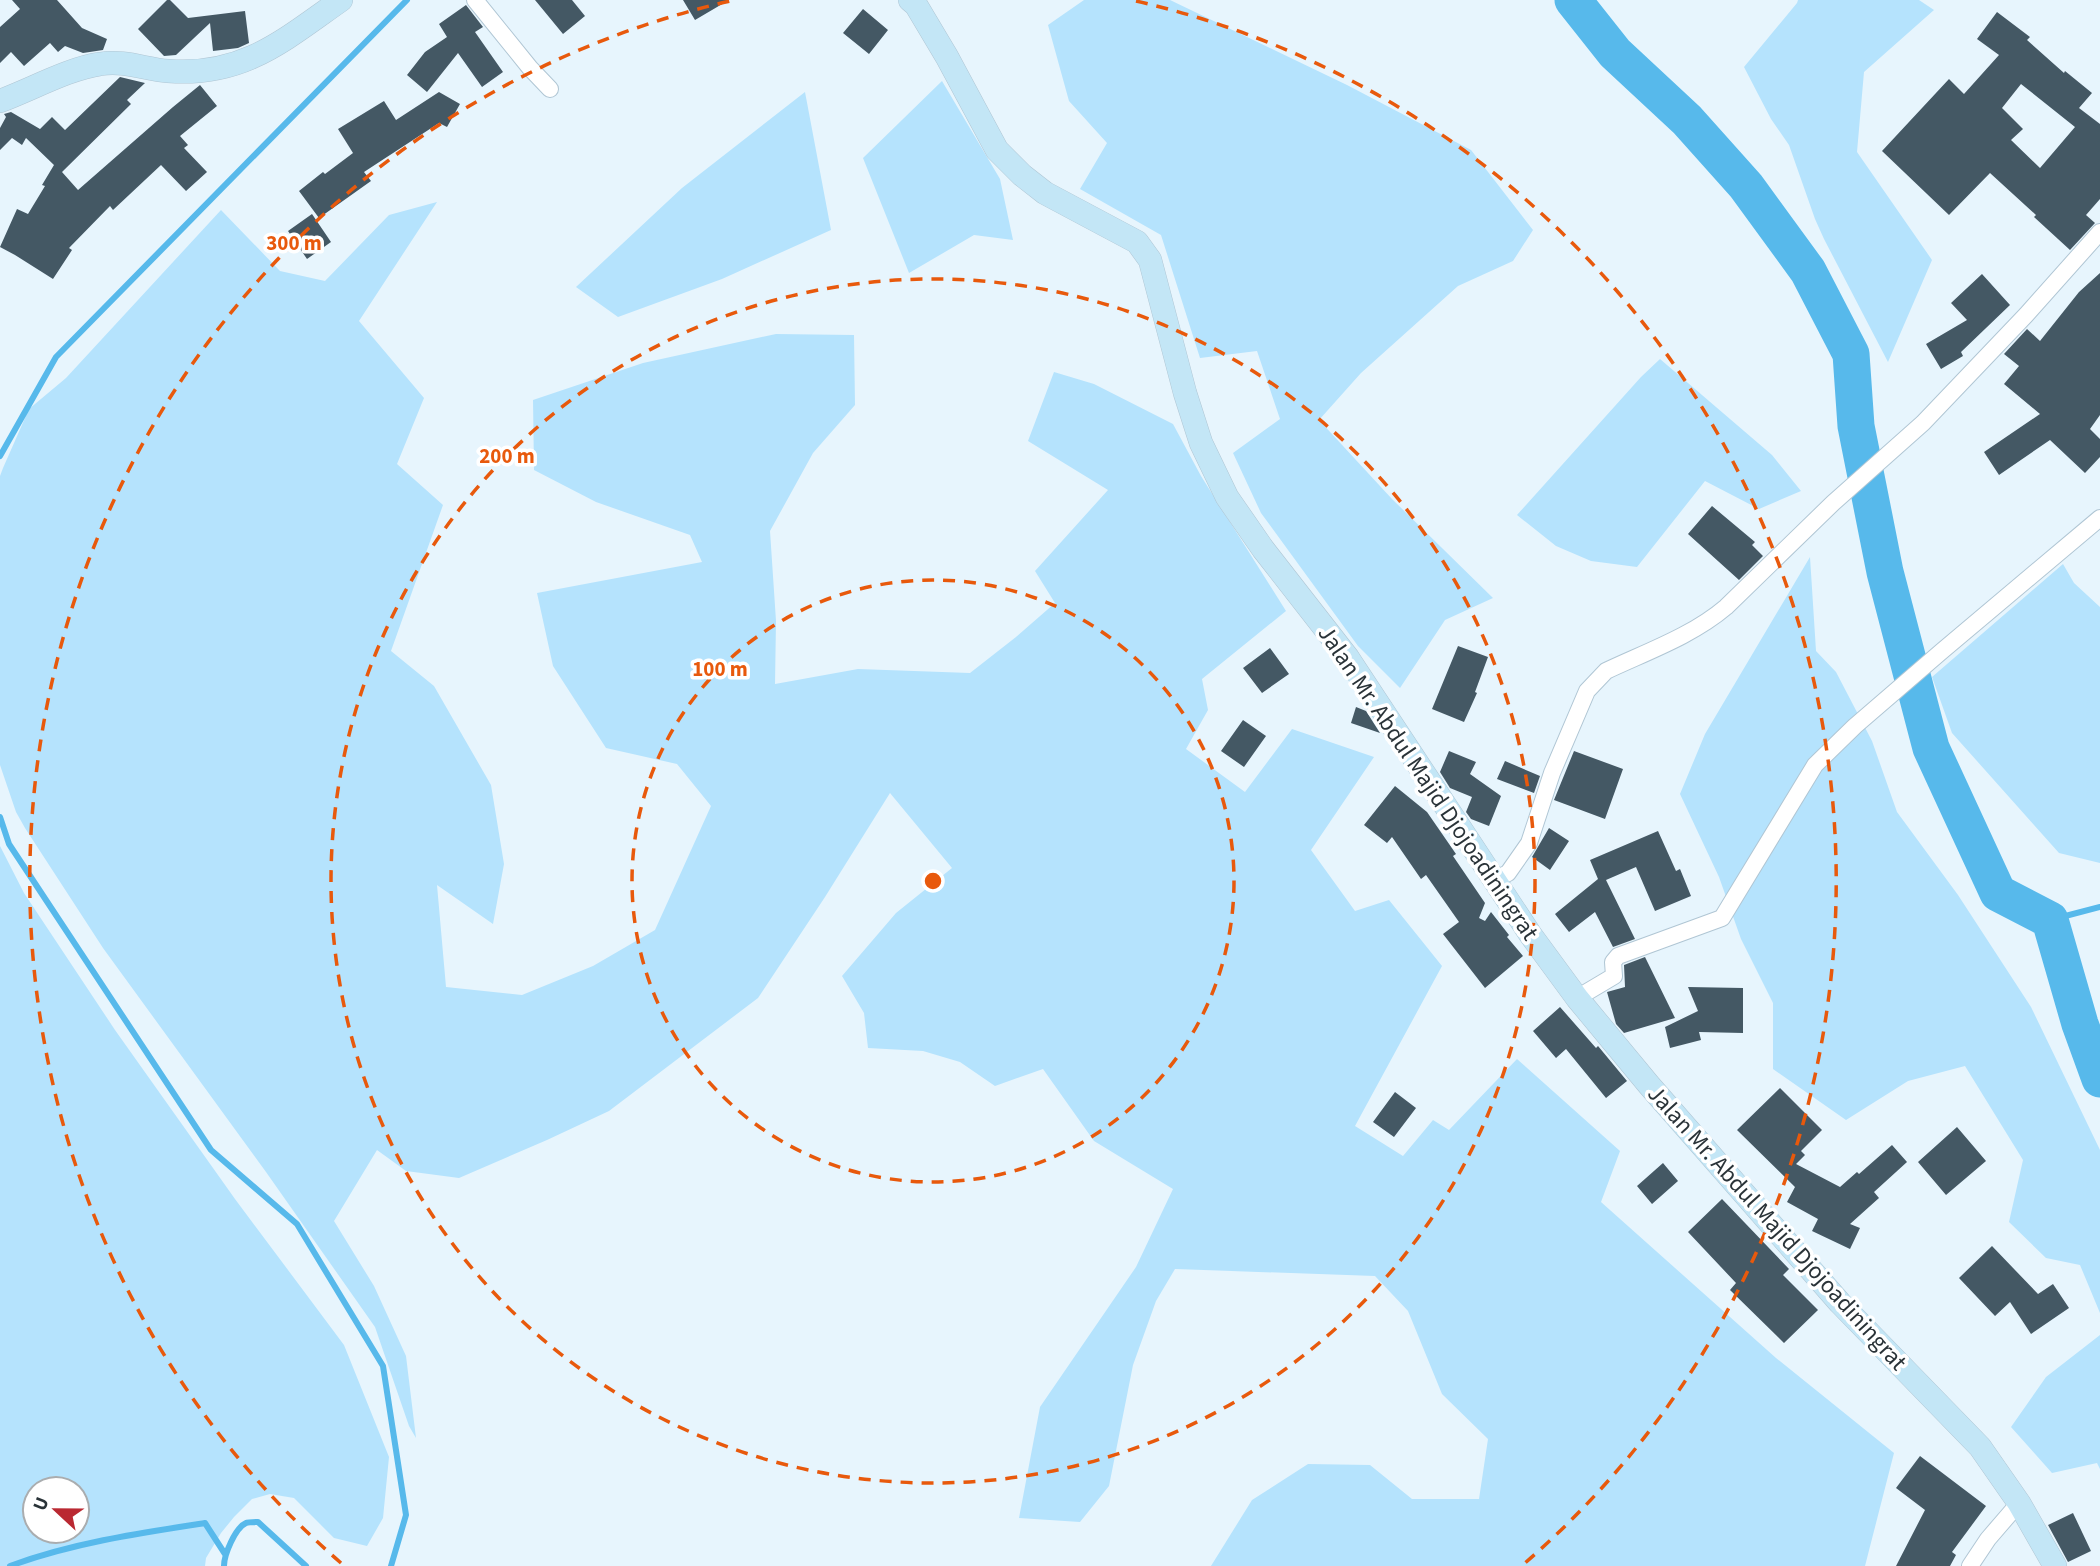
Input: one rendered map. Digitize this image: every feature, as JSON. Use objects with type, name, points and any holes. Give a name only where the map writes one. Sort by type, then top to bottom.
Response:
[{"type":"street","points":[[0,101],[100,64],[122,63],[167,71],[191,71],[218,69],[244,62],[275,46],[341,0]]},
{"type":"street","points":[[475,0],[550,89]]},
{"type":"street","name":"Jalan Mr. Abdul Majid Djojoadiningrat","points":[[911,0],[947,57],[997,150],[1045,193],[1137,242],[1144,250],[1150,260],[1181,381],[1201,443],[1227,497],[1348,657],[1530,934],[1577,998],[1649,1085],[1840,1303],[1980,1447],[2019,1503],[2055,1566]]},
{"type":"street","points":[[1494,880],[1508,873],[1530,843],[1552,773],[1587,691],[1606,671],[1715,617],[1833,503],[1923,423],[2026,315],[2100,232]]},
{"type":"street","points":[[1577,998],[1614,976],[1613,962],[1618,956],[1722,918],[1815,765],[1855,726],[2100,518]]},
{"type":"street","points":[[1970,1566],[1988,1539],[2019,1503]]},
{"type":"shaded area","points":[[1084,0],[1170,0],[1347,85],[1471,150],[1533,230],[1513,261],[1458,286],[1361,373],[1319,420],[1392,499],[1493,598],[1445,620],[1400,688],[1358,646],[1261,513],[1233,453],[1280,419],[1257,351],[1200,358],[1161,235],[1080,189],[1107,143],[1069,101],[1048,25]]},
{"type":"shaded area","points":[[1798,0],[1919,0],[1934,10],[1864,72],[1857,152],[1932,260],[1888,362],[1824,239],[1789,145],[1771,119],[1744,67]]},
{"type":"shaded area","points":[[942,81],[1000,179],[1013,240],[974,235],[909,273],[863,158]]},
{"type":"shaded area","points":[[805,92],[831,230],[722,279],[618,317],[576,287],[682,188]]},
{"type":"shaded area","points":[[437,202],[359,321],[424,398],[397,464],[443,505],[391,651],[434,686],[491,785],[504,864],[493,924],[437,885],[446,987],[522,995],[593,966],[655,930],[711,806],[677,764],[606,748],[553,666],[537,593],[702,562],[690,535],[596,502],[534,470],[533,400],[643,363],[776,334],[854,335],[855,405],[813,453],[770,531],[776,621],[775,684],[858,669],[970,673],[1055,603],[1035,571],[1108,490],[1028,441],[1054,372],[1094,384],[1173,424],[1201,476],[1286,611],[1202,679],[1208,710],[1186,749],[1245,792],[1292,729],[1374,757],[1311,850],[1355,911],[1389,900],[1442,966],[1355,1126],[1403,1156],[1433,1120],[1449,1130],[1517,1059],[1620,1151],[1601,1202],[1776,1358],[1894,1453],[1865,1566],[1211,1566],[1252,1500],[1308,1464],[1370,1465],[1412,1499],[1479,1499],[1488,1439],[1442,1394],[1408,1311],[1375,1276],[1175,1269],[1156,1301],[1133,1365],[1109,1486],[1080,1522],[1019,1518],[1040,1407],[1136,1267],[1173,1189],[1094,1141],[1043,1069],[995,1086],[960,1062],[923,1051],[868,1048],[864,1013],[842,976],[896,913],[952,868],[890,793],[758,998],[609,1111],[459,1178],[406,1171],[377,1150],[334,1221],[374,1286],[406,1356],[416,1438],[409,1426],[375,1327],[103,948],[16,812],[0,765],[0,476],[29,409],[66,378],[221,210],[280,271],[325,281],[389,215]]},
{"type":"shaded area","points":[[1660,359],[1772,455],[1801,491],[1759,509],[1705,481],[1637,567],[1591,561],[1556,546],[1517,515]]},
{"type":"shaded area","points":[[1810,557],[1816,651],[1836,672],[1872,741],[1897,812],[1958,895],[2031,1007],[2100,1150],[2100,1313],[2080,1265],[2046,1258],[2009,1222],[2023,1160],[1965,1066],[1908,1081],[1846,1120],[1773,1069],[1773,1003],[1741,939],[1719,877],[1680,794],[1705,734]]},
{"type":"shaded area","points":[[2063,564],[2074,583],[2100,607],[2100,863],[2059,853],[1952,733],[1932,677]]},
{"type":"shaded area","points":[[0,846],[24,893],[115,1030],[235,1199],[344,1345],[389,1457],[383,1518],[367,1546],[334,1538],[294,1498],[270,1494],[252,1499],[234,1517],[206,1558],[205,1566],[0,1566]]},
{"type":"shaded area","points":[[2100,1335],[2100,1469],[2097,1463],[2052,1473],[2011,1427],[2046,1377]]},
{"type":"building","points":[[12,0],[57,0],[82,28],[107,39],[103,50],[83,53],[65,46],[58,52],[50,43],[24,66],[11,52],[0,63],[0,27],[20,9]]},
{"type":"building","points":[[167,0],[188,18],[245,11],[249,43],[238,48],[213,51],[210,23],[176,55],[164,56],[138,29]]},
{"type":"building","points":[[535,0],[572,0],[585,16],[563,34]]},
{"type":"building","points":[[683,0],[729,0],[695,20]]},
{"type":"building","points":[[466,5],[483,27],[475,32],[503,72],[482,87],[458,53],[427,92],[407,75],[425,52],[447,37],[439,24]]},
{"type":"building","points":[[863,9],[888,30],[869,54],[843,33]]},
{"type":"building","points":[[1997,12],[2030,37],[2027,40],[2064,73],[2065,71],[2092,93],[2079,108],[2100,124],[2100,199],[2086,215],[2095,223],[2070,250],[1990,173],[1949,215],[1882,151],[1949,79],[1964,94],[1999,55],[1977,39]],"holes":[[[2021,84],[2075,127],[2040,168],[2011,140],[2023,129],[2002,108]]]},
{"type":"building","points":[[120,77],[145,83],[127,100],[131,104],[62,172],[78,190],[200,85],[217,106],[180,136],[188,145],[184,148],[207,172],[186,191],[161,165],[113,210],[110,206],[69,248],[72,250],[53,279],[0,247],[17,209],[28,214],[54,165],[26,138],[22,145],[12,138],[0,150],[0,128],[6,117],[4,114],[11,112],[40,129],[52,117],[65,130]]},
{"type":"building","points":[[439,92],[460,104],[447,127],[439,123],[364,172],[371,181],[319,218],[299,191],[353,153],[338,129],[384,101],[396,120]]},
{"type":"building","points":[[312,214],[331,242],[307,259],[288,231]]},
{"type":"building","points":[[2100,273],[2100,415],[2090,429],[2100,439],[2100,457],[2085,473],[2050,440],[1999,475],[1984,452],[2040,414],[2004,384],[2019,366],[2004,354],[2027,329],[2040,341],[2079,292]]},
{"type":"building","points":[[1982,274],[2010,305],[1961,352],[1963,356],[1941,369],[1926,344],[1967,320],[1951,303]]},
{"type":"building","points":[[1712,506],[1755,542],[1752,545],[1763,556],[1739,580],[1688,534]]},
{"type":"building","points":[[1458,646],[1488,657],[1475,692],[1477,693],[1464,722],[1432,709]]},
{"type":"building","points":[[1270,648],[1289,674],[1262,693],[1243,668]]},
{"type":"building","points":[[1356,707],[1366,711],[1380,733],[1351,723]]},
{"type":"building","points":[[1243,720],[1266,736],[1244,767],[1221,751]]},
{"type":"building","points":[[1449,751],[1476,762],[1470,774],[1501,796],[1489,826],[1471,819],[1466,812],[1472,797],[1450,788],[1440,772]]},
{"type":"building","points":[[1574,751],[1623,769],[1605,819],[1554,800]]},
{"type":"building","points":[[1505,761],[1540,776],[1534,793],[1497,779]]},
{"type":"building","points":[[1395,786],[1427,812],[1456,854],[1453,856],[1485,903],[1479,918],[1485,921],[1491,912],[1523,956],[1485,988],[1443,934],[1459,922],[1426,875],[1421,879],[1392,837],[1387,843],[1364,825]]},
{"type":"building","points":[[1549,828],[1569,841],[1550,870],[1532,857]]},
{"type":"building","points":[[1658,831],[1676,871],[1680,869],[1691,896],[1655,911],[1636,867],[1606,880],[1635,939],[1613,947],[1595,912],[1569,932],[1555,914],[1598,879],[1590,860]]},
{"type":"building","points":[[1645,957],[1675,1018],[1624,1033],[1616,1024],[1607,992],[1625,987],[1624,965]]},
{"type":"building","points":[[1688,987],[1743,988],[1743,1033],[1699,1032],[1701,1040],[1670,1048],[1665,1027],[1698,1011]]},
{"type":"building","points":[[1560,1007],[1627,1081],[1606,1098],[1566,1049],[1556,1058],[1533,1031]]},
{"type":"building","points":[[1780,1088],[1822,1130],[1801,1151],[1805,1155],[1796,1164],[1840,1187],[1892,1145],[1907,1162],[1874,1192],[1879,1198],[1850,1224],[1860,1228],[1850,1249],[1812,1231],[1818,1219],[1787,1202],[1795,1187],[1737,1130]]},
{"type":"building","points":[[1395,1092],[1416,1108],[1394,1137],[1373,1122]]},
{"type":"building","points":[[1957,1127],[1986,1161],[1946,1195],[1918,1162]]},
{"type":"building","points":[[1663,1163],[1678,1181],[1652,1204],[1637,1186]]},
{"type":"building","points":[[1722,1199],[1789,1269],[1783,1275],[1818,1310],[1784,1343],[1730,1290],[1736,1283],[1688,1232]]},
{"type":"building","points":[[1992,1246],[2038,1294],[2053,1284],[2069,1308],[2031,1334],[2010,1302],[1995,1316],[1959,1278]]},
{"type":"building","points":[[1920,1456],[1986,1506],[1952,1552],[1956,1555],[1950,1566],[1896,1566],[1925,1510],[1896,1488]]},
{"type":"building","points":[[2073,1513],[2091,1551],[2068,1562],[2048,1525]]},
{"type":"waterway","points":[[0,456],[56,357],[407,0]]},
{"type":"waterway","points":[[1573,0],[1615,53],[1687,120],[1746,186],[1808,271],[1851,354],[1856,426],[1885,572],[1931,748],[1998,893],[2050,920],[2080,1024],[2100,1079]]},
{"type":"waterway","points":[[0,817],[9,844],[211,1150],[297,1224],[383,1366],[406,1515],[391,1566]]},
{"type":"waterway","points":[[2050,920],[2100,907]]},
{"type":"waterway","points":[[224,1566],[228,1549],[238,1530],[246,1523],[258,1522],[306,1566]]},
{"type":"waterway","points":[[10,1566],[82,1545],[205,1523],[225,1554]]}]
